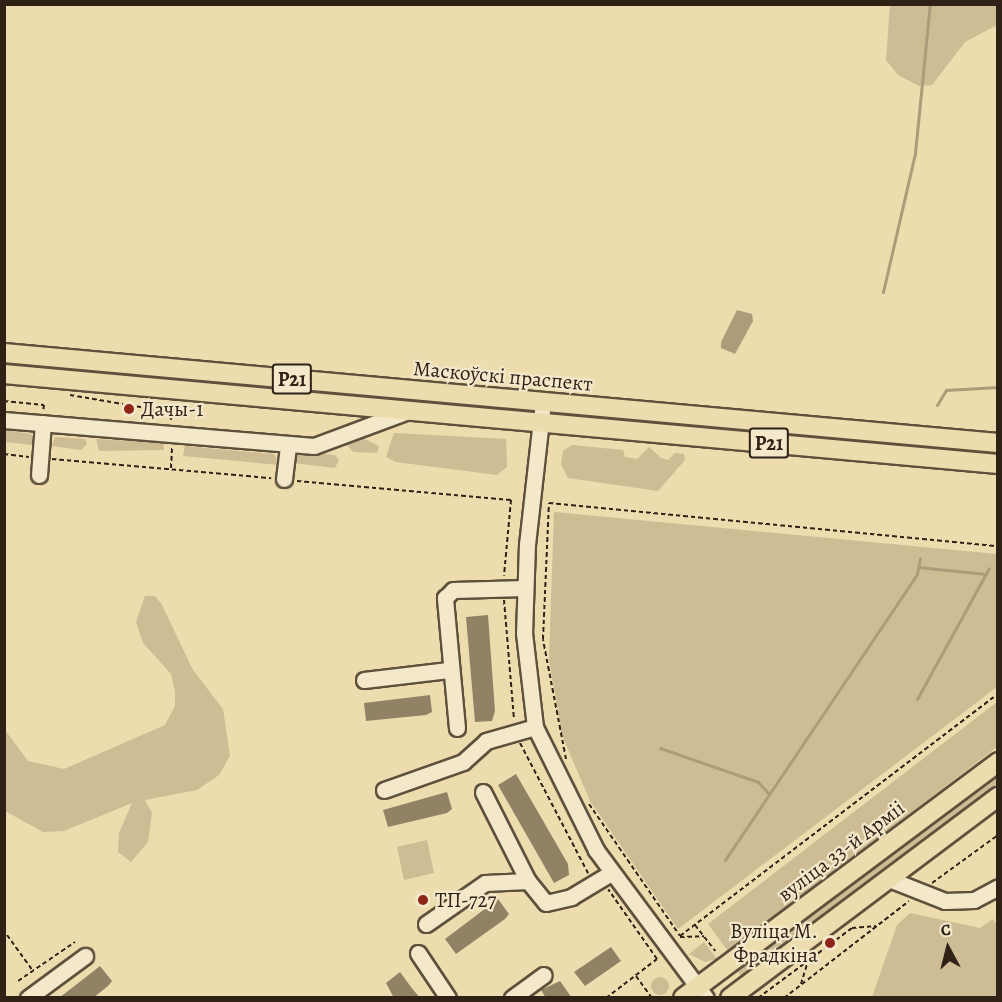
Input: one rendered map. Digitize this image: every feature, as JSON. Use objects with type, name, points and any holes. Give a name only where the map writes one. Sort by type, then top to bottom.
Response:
[{"type":"main road","name":"Маскоўскі праспект","points":[[4,353],[998,443]]},
{"type":"main road","name":"Маскоўскі праспект","points":[[4,374],[998,464]]},
{"type":"main road","name":"вуліца 33-й Арміі","points":[[695,994],[998,762]]},
{"type":"main road","points":[[730,998],[998,797]]},
{"type":"street","points":[[543,402],[525,588],[526,679],[535,727],[611,873],[695,994]]},
{"type":"street","points":[[4,420],[314,446],[409,410]]},
{"type":"street","points":[[39,476],[43,423]]},
{"type":"street","points":[[284,480],[288,444]]},
{"type":"street","points":[[457,728],[448,670],[445,598],[453,590],[525,588]]},
{"type":"street","points":[[364,681],[448,670]]},
{"type":"street","points":[[384,790],[463,762],[486,741],[535,727]]},
{"type":"street","points":[[483,792],[528,881],[546,903],[559,903],[611,873]]},
{"type":"street","points":[[889,879],[917,894],[945,901],[974,900],[998,887]]},
{"type":"street","points":[[426,924],[485,883],[528,881]]},
{"type":"street","points":[[418,953],[448,998]]},
{"type":"street","points":[[28,998],[85,956]]},
{"type":"street","points":[[512,998],[544,975]]},
{"type":"path","points":[[70,392],[69,397],[164,411],[174,422]]},
{"type":"path","points":[[4,401],[44,405],[43,423]]},
{"type":"path","points":[[4,454],[511,500]]},
{"type":"path","points":[[568,764],[543,639],[549,504],[998,546]]},
{"type":"path","points":[[680,936],[998,694]]},
{"type":"path","points":[[584,796],[682,941],[704,936]]},
{"type":"path","points":[[784,998],[917,894],[998,835]]},
{"type":"path","points":[[695,925],[716,951]]},
{"type":"path","points":[[758,998],[852,928],[876,926]]},
{"type":"path","points":[[7,935],[33,971]]},
{"type":"path","points":[[18,981],[75,942]]},
{"type":"path","points":[[606,998],[657,959]]},
{"type":"path","points":[[801,984],[809,960]]},
{"type":"path","points":[[636,976],[652,998]]},
{"type":"shaded area","points":[[890,4],[997,5],[997,25],[965,42],[932,85],[919,86],[898,75],[886,60]]},
{"type":"shaded area","points":[[737,310],[752,314],[753,321],[735,354],[721,348],[721,342]]},
{"type":"shaded area","points":[[572,411],[997,450],[997,459],[571,420]]},
{"type":"shaded area","points":[[5,430],[31,434],[35,439],[32,445],[5,442]]},
{"type":"shaded area","points":[[394,433],[506,439],[507,467],[497,475],[396,462],[386,457]]},
{"type":"shaded area","points":[[357,435],[379,446],[377,453],[353,452],[347,445]]},
{"type":"shaded area","points":[[55,437],[85,439],[87,444],[81,450],[52,446]]},
{"type":"shaded area","points":[[96,439],[163,443],[164,450],[99,451]]},
{"type":"shaded area","points":[[572,445],[623,450],[625,457],[637,459],[649,447],[661,458],[668,460],[675,453],[684,454],[685,460],[658,491],[568,478],[561,464],[563,451]]},
{"type":"shaded area","points":[[185,446],[274,454],[279,465],[183,456]]},
{"type":"shaded area","points":[[294,451],[335,455],[339,460],[335,468],[294,463]]},
{"type":"shaded area","points":[[554,512],[997,554],[997,687],[678,929],[590,801],[562,735],[549,660]]},
{"type":"shaded area","points":[[145,596],[155,596],[162,605],[193,670],[223,709],[230,756],[219,775],[197,790],[145,800],[152,813],[148,842],[131,862],[118,852],[119,833],[132,803],[64,831],[43,832],[5,811],[5,730],[28,761],[64,769],[165,725],[175,706],[175,691],[171,674],[143,643],[136,622]]},
{"type":"shaded area","points":[[997,702],[997,747],[728,951],[708,924]]},
{"type":"shaded area","points":[[997,775],[997,786],[742,977],[736,969]]},
{"type":"shaded area","points":[[427,840],[434,873],[404,880],[397,847]]},
{"type":"shaded area","points":[[910,913],[980,928],[993,919],[997,925],[997,997],[872,997],[897,925]]},
{"type":"shaded area","points":[[704,942],[717,959],[705,962],[689,954]]},
{"type":"shaded area","points":[[656,977],[664,977],[669,982],[667,993],[656,995],[651,990],[651,982]]},
{"type":"building","points":[[488,615],[495,711],[492,721],[475,722],[466,617]]},
{"type":"building","points":[[430,695],[432,712],[426,715],[366,721],[364,703]]},
{"type":"building","points":[[516,774],[568,864],[569,875],[554,883],[498,785]]},
{"type":"building","points":[[447,792],[452,809],[447,813],[388,827],[383,810]]},
{"type":"building","name":"ТП-727","points":[[425,892],[431,901],[422,908],[415,899]]},
{"type":"building","points":[[498,899],[509,914],[456,954],[445,939]]},
{"type":"building","points":[[611,947],[621,961],[585,986],[574,972]]},
{"type":"building","points":[[100,966],[112,981],[93,998],[59,998]]},
{"type":"building","points":[[400,972],[420,998],[394,998],[386,983]]},
{"type":"building","points":[[560,981],[572,998],[546,998],[541,990]]},
{"type":"waterway","points":[[883,292],[915,153],[930,4]]},
{"type":"waterway","points":[[937,405],[946,390],[998,387]]},
{"type":"waterway","points":[[725,860],[917,574],[920,558]]},
{"type":"waterway","points":[[918,567],[986,574]]},
{"type":"waterway","points":[[917,699],[989,568]]},
{"type":"waterway","points":[[660,748],[758,782],[769,794]]},
{"type":"place","name":"Дачы-1","points":[[129,409]]},
{"type":"place","name":"ТП-727","points":[[423,900]]},
{"type":"place","name":"Вуліца М. Фрадкіна","points":[[830,943]]}]
